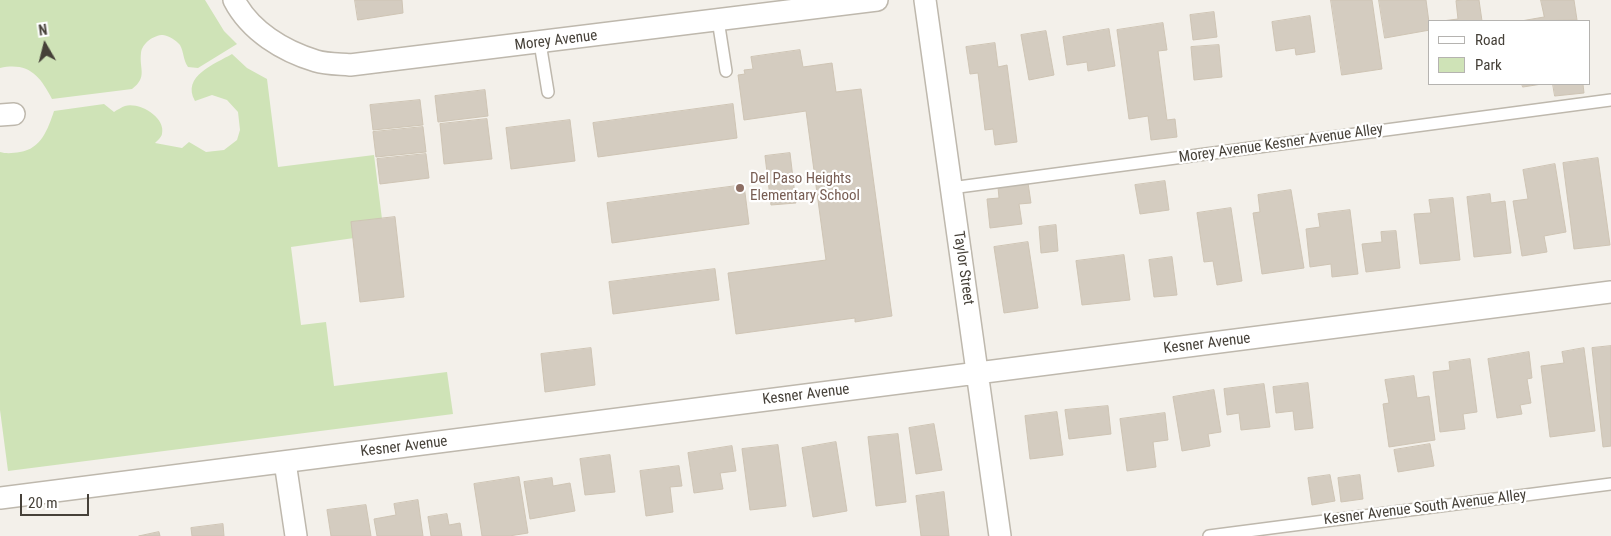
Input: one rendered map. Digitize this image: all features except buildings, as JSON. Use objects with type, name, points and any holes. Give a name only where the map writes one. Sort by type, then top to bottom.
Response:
[{"type":"street","name":"Morey Avenue","points":[[234,0],[247,19],[272,41],[286,50],[318,62],[350,66],[878,0]]},
{"type":"street","name":"Taylor Street","points":[[924,0],[1000,536]]},
{"type":"street","name":"Kesner Avenue","points":[[0,498],[1611,292]]},
{"type":"street","points":[[285,462],[296,536]]},
{"type":"lane","points":[[718,20],[726,71]]},
{"type":"lane","points":[[540,43],[548,92]]},
{"type":"lane","name":"Morey Avenue Kesner Avenue Alley","points":[[952,188],[1611,100]]},
{"type":"lane","name":"Kesner Avenue South Avenue Alley","points":[[1209,536],[1611,484]]},
{"type":"green space","points":[[0,0],[205,0],[224,31],[237,44],[198,68],[188,67],[180,45],[174,40],[168,36],[156,36],[149,40],[142,49],[140,81],[132,89],[52,99],[38,78],[26,69],[19,67],[0,68]]},
{"type":"green space","points":[[232,54],[247,68],[267,79],[278,167],[374,155],[382,219],[354,238],[291,247],[301,325],[326,322],[334,386],[447,372],[453,414],[8,471],[0,410],[0,152],[20,152],[33,147],[43,137],[54,111],[104,104],[114,112],[124,106],[131,105],[150,112],[160,122],[162,128],[162,134],[155,143],[182,148],[189,142],[206,152],[224,150],[237,140],[240,130],[238,112],[227,100],[212,95],[195,101],[192,85],[202,72]]},
{"type":"place","name":"Del Paso Heights Elementary School","points":[[740,188]]}]
